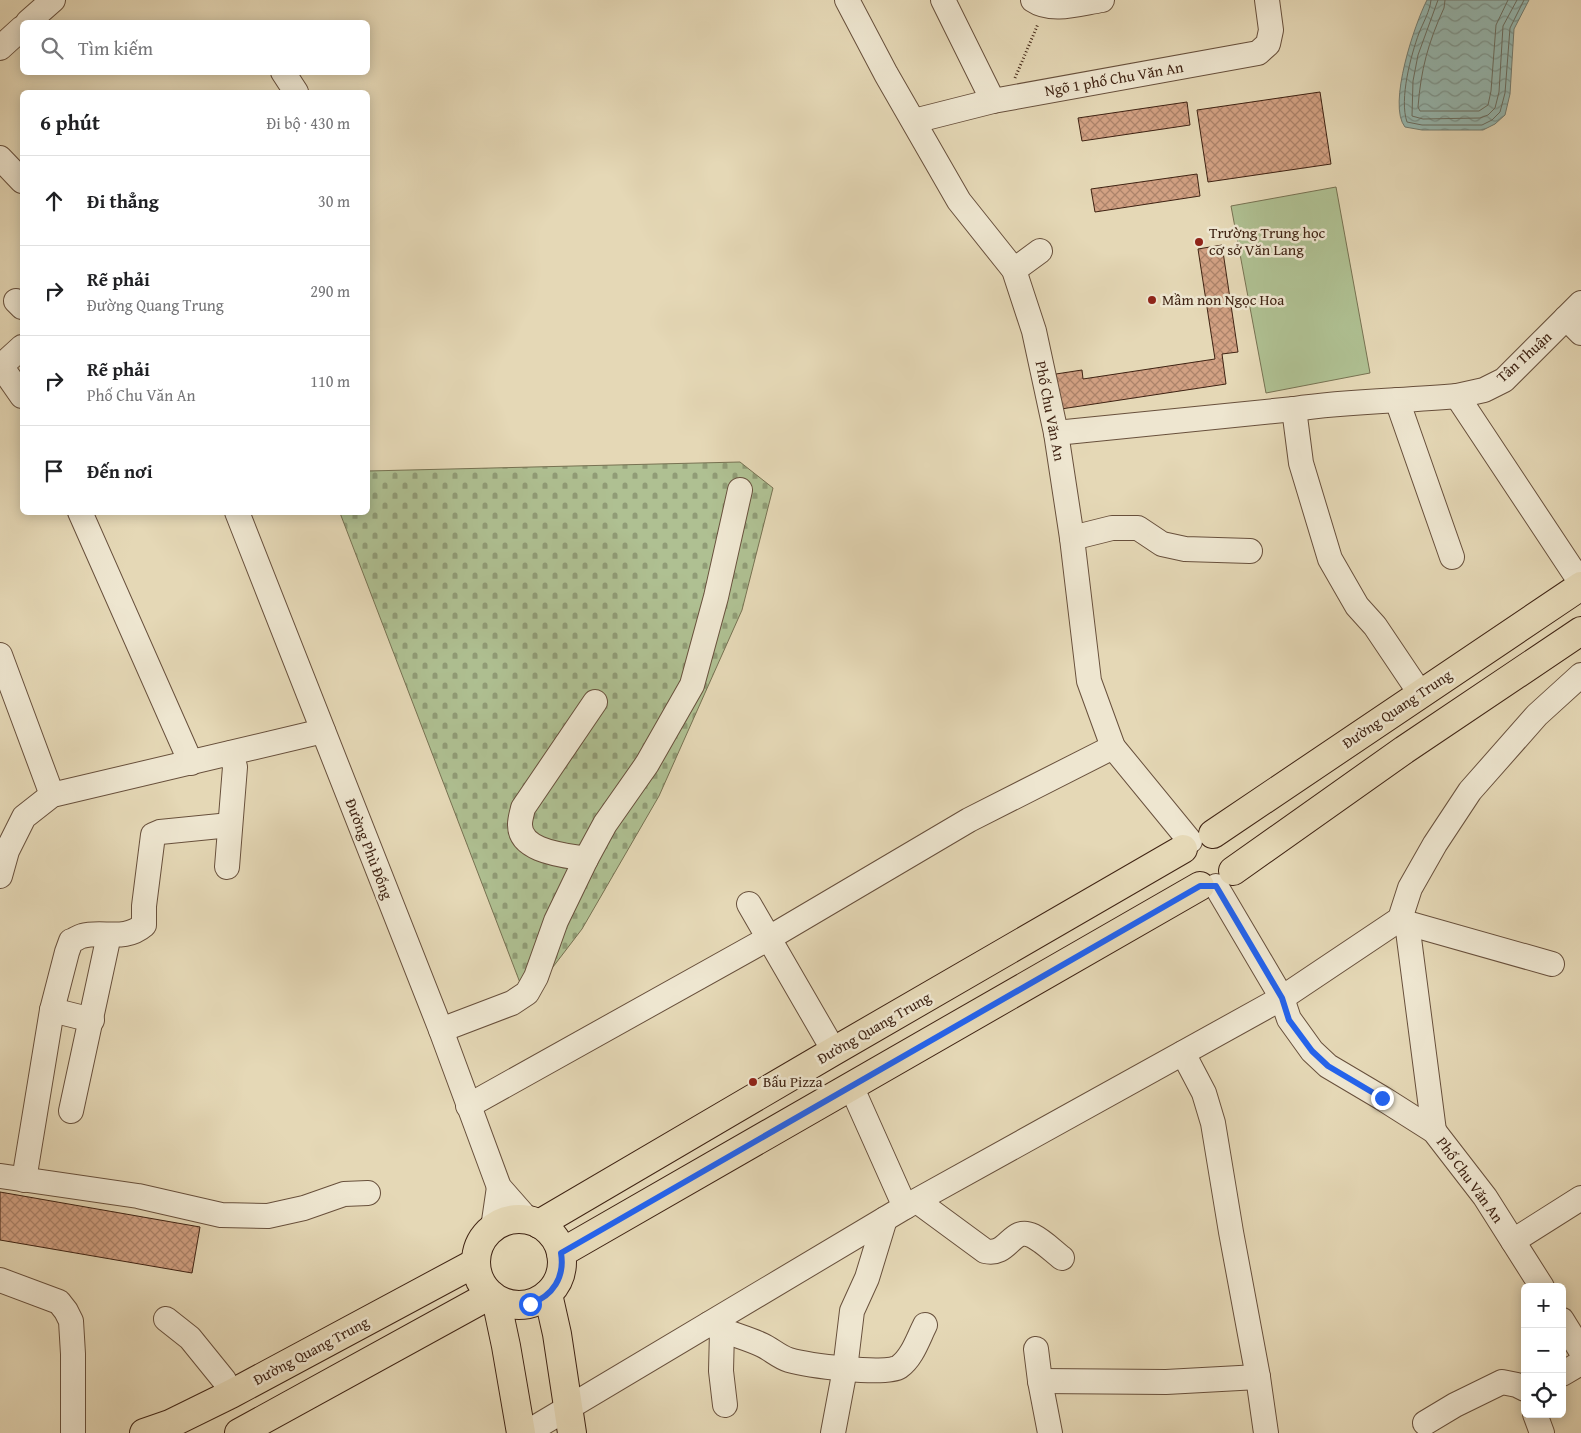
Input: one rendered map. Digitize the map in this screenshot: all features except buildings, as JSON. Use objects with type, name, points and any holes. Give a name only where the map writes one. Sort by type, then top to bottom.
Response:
[{"type":"main road","name":"Đường Quang Trung","points":[[533,1222],[834,1051],[1196,841],[1581,584]]},
{"type":"main road","points":[[561,1253],[851,1086],[1216,881],[1404,750],[1581,631]]},
{"type":"main road","points":[[1224,839],[1232,848],[1235,860],[1216,881],[1191,882],[1184,874],[1181,859],[1196,841],[1224,839]]},
{"type":"main road","points":[[510,1220],[533,1222],[553,1236],[561,1253],[560,1275],[548,1294],[537,1302],[523,1306],[509,1305],[493,1297],[479,1281],[475,1263],[480,1243],[493,1228],[510,1220]]},
{"type":"main road","name":"Đường Quang Trung","points":[[144,1433],[170,1424],[231,1394],[475,1263]]},
{"type":"main road","points":[[548,1294],[571,1421]]},
{"type":"main road","points":[[239,1433],[493,1297]]},
{"type":"main road","points":[[493,1297],[506,1346],[521,1433]]},
{"type":"street","points":[[30,20],[53,0]]},
{"type":"street","name":"Phố Chu Văn An","points":[[847,0],[886,74],[959,202],[1014,270],[1034,331],[1056,433],[1072,538],[1090,682],[1113,747],[1196,841]]},
{"type":"street","points":[[943,0],[999,100]]},
{"type":"street","points":[[1039,3],[1066,6],[1102,0]]},
{"type":"street","name":"Ngõ 1 phố Chu Văn An","points":[[914,121],[999,100],[1258,53],[1268,44],[1271,30],[1267,0]]},
{"type":"street","points":[[0,48],[20,30]]},
{"type":"street","points":[[286,75],[295,90]]},
{"type":"street","points":[[0,158],[20,179]]},
{"type":"street","points":[[1014,270],[1040,251]]},
{"type":"street","name":"Tân Thuận","points":[[1056,433],[1294,409],[1332,403],[1457,396],[1484,390],[1504,380],[1576,318]]},
{"type":"street","points":[[20,349],[1,366],[20,393]]},
{"type":"street","points":[[1457,396],[1581,584]]},
{"type":"street","points":[[1398,400],[1452,557]]},
{"type":"street","points":[[1294,409],[1301,464],[1330,559],[1357,606],[1375,626],[1420,693]]},
{"type":"street","points":[[440,1030],[512,1003],[527,993],[536,977],[556,921],[586,859],[605,824],[647,764],[692,685],[716,597],[740,490]]},
{"type":"street","points":[[81,515],[191,763]]},
{"type":"street","name":"Đường Phù Đổng","points":[[238,515],[440,1030],[499,1187],[533,1222]]},
{"type":"street","points":[[1072,538],[1112,528],[1138,528],[1162,544],[1185,549],[1250,551]]},
{"type":"street","points":[[0,655],[52,796]]},
{"type":"street","points":[[1434,1131],[1404,921],[1410,888],[1435,844],[1470,791],[1537,715],[1581,675]]},
{"type":"street","points":[[586,859],[555,854],[532,846],[525,840],[520,825],[522,808],[595,702]]},
{"type":"street","points":[[0,876],[7,851],[8,830],[52,796],[322,731]]},
{"type":"street","points":[[468,1106],[769,938],[969,820],[1113,747]]},
{"type":"street","points":[[227,867],[235,767],[231,753]]},
{"type":"street","points":[[230,825],[160,832],[153,835],[144,906],[144,925],[137,930],[118,935],[83,936],[71,941],[52,1010],[12,1178],[138,1196],[220,1216],[268,1216],[304,1208],[344,1194],[368,1193]]},
{"type":"street","name":"Phố Chu Văn An","points":[[1216,881],[1282,998],[1289,1020],[1312,1051],[1328,1066],[1434,1131],[1485,1197],[1540,1283]]},
{"type":"street","points":[[749,904],[834,1051]]},
{"type":"street","points":[[526,1433],[571,1421],[885,1219],[1282,998],[1404,921],[1552,964]]},
{"type":"street","points":[[71,1111],[109,935]]},
{"type":"street","points":[[52,1010],[92,1020]]},
{"type":"street","points":[[1183,1053],[1204,1093],[1213,1123],[1258,1377],[1266,1433]]},
{"type":"street","points":[[851,1086],[911,1204],[985,1251],[1000,1250],[1016,1235],[1024,1233],[1034,1236],[1062,1258]]},
{"type":"street","name":"Đường Phù Đổng","points":[[493,1228],[499,1187]]},
{"type":"street","points":[[1513,1240],[1581,1198]]},
{"type":"street","points":[[833,1433],[845,1369],[852,1311],[867,1278],[885,1219]]},
{"type":"street","points":[[0,1280],[59,1302],[68,1316],[73,1338],[73,1433]]},
{"type":"street","points":[[166,1318],[190,1338],[219,1374],[231,1394]]},
{"type":"street","points":[[715,1328],[762,1345],[787,1359],[845,1369],[890,1370],[899,1367],[910,1354],[926,1325]]},
{"type":"street","points":[[1566,1327],[1581,1351]]},
{"type":"street","points":[[715,1328],[725,1405]]},
{"type":"street","points":[[1036,1349],[1050,1433]]},
{"type":"street","points":[[1564,1373],[1581,1363]]},
{"type":"street","points":[[1040,1381],[1166,1382],[1258,1377]]},
{"type":"street","points":[[1425,1423],[1455,1404],[1502,1382],[1521,1386]]},
{"type":"street","points":[[1536,1418],[1542,1433]]},
{"type":"path","points":[[999,100],[1039,3]]},
{"type":"green space","points":[[1336,187],[1370,373],[1266,393],[1231,206]]},
{"type":"green space","points":[[740,462],[773,488],[742,610],[659,796],[582,929],[527,1001],[341,515],[370,515],[370,471]]},
{"type":"water","points":[[1427,0],[1529,0],[1514,29],[1510,94],[1505,115],[1495,124],[1483,130],[1422,130],[1405,127],[1400,116],[1399,101],[1405,64],[1416,26]]},
{"type":"place","name":"Trường Trung học cơ sở Văn Lang","points":[[1199,242]]},
{"type":"place","name":"Mầm non Ngọc Hoa","points":[[1152,300]]},
{"type":"place","name":"Bấu Pizza","points":[[753,1082]]},
{"type":"route","points":[[530,1304],[543,1298],[555,1285],[562,1270],[561,1253],[1200,886],[1205,888],[1216,886],[1282,998],[1289,1020],[1312,1051],[1328,1066],[1382,1098]]}]
